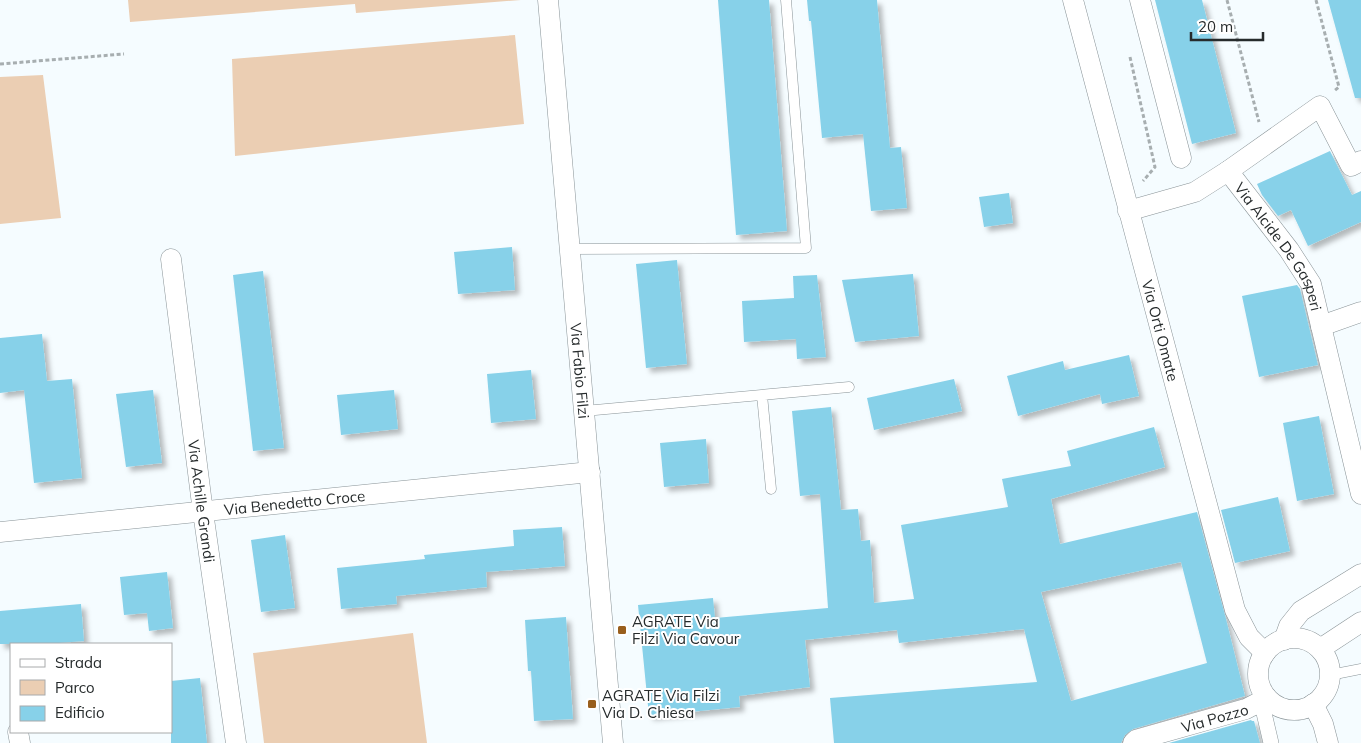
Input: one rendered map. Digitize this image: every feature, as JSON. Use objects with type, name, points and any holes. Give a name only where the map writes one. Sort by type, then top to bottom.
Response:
[{"type":"street","name":"Via Fabio Filzi","points":[[548,0],[613,743]]},
{"type":"street","name":"Via Orti Omate","points":[[1073,0],[1136,209],[1235,610],[1249,637],[1265,653]]},
{"type":"street","points":[[1140,0],[1181,158]]},
{"type":"street","name":"Via Alcide De Gasperi","points":[[1136,209],[1195,192],[1320,106]]},
{"type":"street","points":[[1320,106],[1350,166],[1361,161]]},
{"type":"street","name":"Via Alcide De Gasperi","points":[[1228,171],[1289,250],[1311,284],[1361,494]]},
{"type":"street","name":"Via Achille Grandi","points":[[171,259],[203,512],[236,743]]},
{"type":"street","name":"Via Alcide De Gasperi","points":[[1321,326],[1361,312]]},
{"type":"street","name":"Via Benedetto Croce","points":[[0,532],[590,472]]},
{"type":"street","points":[[1284,640],[1289,626],[1301,611],[1361,574]]},
{"type":"street","points":[[1320,649],[1361,622]]},
{"type":"street","points":[[1262,700],[1287,710],[1300,710],[1320,699],[1327,689],[1330,674],[1330,666],[1320,649],[1308,641],[1296,638],[1274,644],[1265,653],[1258,675],[1261,688],[1262,700],[1264,712],[1271,743]]},
{"type":"street","name":"Via Pozzo","points":[[1133,743],[1136,740],[1246,709],[1262,700]]},
{"type":"street","points":[[1313,704],[1323,724],[1328,743]]},
{"type":"lane","points":[[570,249],[806,248],[786,0]]},
{"type":"lane","points":[[584,411],[849,387]]},
{"type":"lane","points":[[762,395],[771,489]]},
{"type":"lane","points":[[1330,674],[1361,669]]},
{"type":"path","points":[[1227,0],[1265,145]]},
{"type":"path","points":[[1316,0],[1339,87],[1320,106]]},
{"type":"path","points":[[0,64],[124,54]]},
{"type":"path","points":[[1129,56],[1155,167],[1137,187],[1136,209]]},
{"type":"green space","points":[[128,0],[521,0],[356,13],[355,4],[130,22]]},
{"type":"green space","points":[[515,35],[524,124],[235,156],[232,59]]},
{"type":"green space","points":[[43,75],[61,218],[0,224],[0,77]]},
{"type":"green space","points":[[413,633],[427,743],[264,743],[253,653]]},
{"type":"building","points":[[718,0],[769,0],[787,231],[736,235]]},
{"type":"building","points":[[807,0],[877,0],[890,148],[901,147],[907,208],[871,211],[863,134],[822,138],[811,21],[809,21]]},
{"type":"building","points":[[1155,0],[1202,0],[1236,133],[1192,144]]},
{"type":"building","points":[[1328,0],[1361,0],[1361,98],[1355,98]]},
{"type":"building","points":[[1330,151],[1352,195],[1361,191],[1361,222],[1308,246],[1291,210],[1278,216],[1262,195],[1257,184]]},
{"type":"building","points":[[1009,193],[1013,223],[984,227],[979,197]]},
{"type":"building","points":[[512,247],[515,290],[458,294],[454,252]]},
{"type":"building","points":[[677,260],[687,364],[646,368],[636,264]]},
{"type":"building","points":[[263,271],[284,448],[253,451],[233,275]]},
{"type":"building","points":[[913,274],[919,336],[855,342],[842,280]]},
{"type":"building","points":[[817,275],[826,357],[797,359],[796,339],[744,342],[742,301],[794,298],[793,276]]},
{"type":"building","points":[[1297,285],[1300,289],[1318,365],[1259,377],[1242,296]]},
{"type":"building","points":[[42,334],[47,381],[72,379],[82,478],[34,483],[24,390],[0,393],[0,338]]},
{"type":"building","points":[[1129,355],[1139,396],[1102,404],[1100,394],[1018,416],[1007,376],[1063,361],[1065,370]]},
{"type":"building","points":[[531,370],[536,419],[491,423],[487,374]]},
{"type":"building","points":[[954,379],[962,411],[874,430],[867,398]]},
{"type":"building","points":[[153,390],[162,463],[126,467],[116,394]]},
{"type":"building","points":[[394,390],[398,429],[341,435],[337,395]]},
{"type":"building","points":[[831,407],[841,510],[858,509],[861,541],[870,540],[874,603],[914,599],[901,525],[1008,507],[1002,479],[1071,466],[1067,451],[1154,427],[1165,467],[1051,499],[1060,544],[1197,512],[1245,696],[1133,729],[1125,735],[1121,743],[834,743],[830,698],[1037,682],[1024,629],[899,643],[897,630],[805,640],[810,687],[739,696],[740,707],[649,716],[638,605],[713,598],[715,618],[828,608],[820,494],[800,496],[792,411]],"holes":[[[1181,562],[1207,663],[1071,701],[1041,592]]]},
{"type":"building","points":[[1319,416],[1334,494],[1297,501],[1283,423]]},
{"type":"building","points":[[706,439],[709,483],[664,487],[660,443]]},
{"type":"building","points":[[1278,497],[1290,551],[1235,563],[1221,510]]},
{"type":"building","points":[[562,527],[565,566],[486,572],[487,587],[396,596],[397,604],[341,609],[337,568],[425,559],[424,555],[514,546],[513,530]]},
{"type":"building","points":[[285,535],[295,608],[261,612],[251,540]]},
{"type":"building","points":[[167,572],[173,628],[149,631],[147,613],[124,615],[120,577]]},
{"type":"building","points":[[81,604],[84,641],[0,644],[0,611]]},
{"type":"building","points":[[566,617],[573,719],[534,721],[531,671],[528,671],[525,620]]},
{"type":"building","points":[[200,678],[207,743],[171,743],[172,681]]},
{"type":"building","points":[[1251,720],[1254,721],[1260,743],[1169,743]]},
{"type":"place","name":"AGRATE Via Filzi Via Cavour","points":[[622,630]]},
{"type":"place","name":"AGRATE Via Filzi Via D. Chiesa","points":[[592,704]]}]
